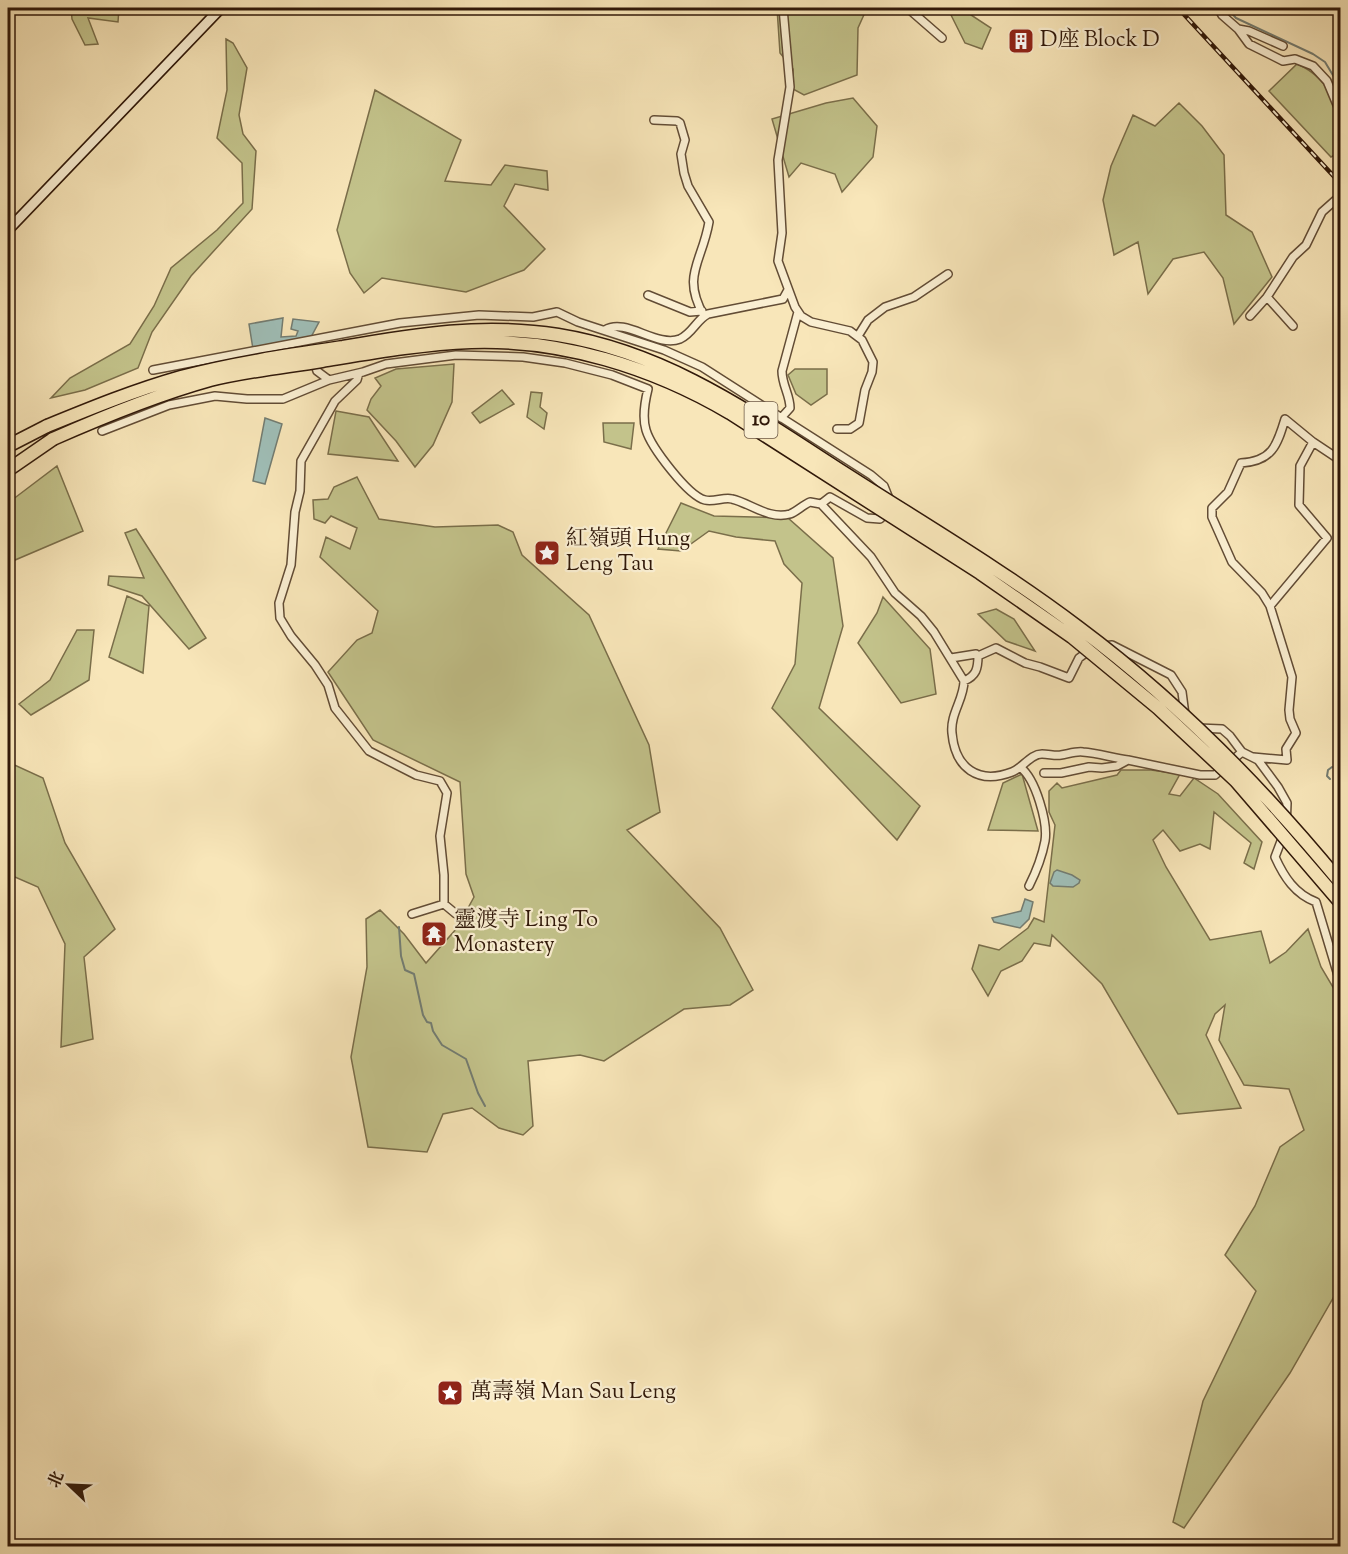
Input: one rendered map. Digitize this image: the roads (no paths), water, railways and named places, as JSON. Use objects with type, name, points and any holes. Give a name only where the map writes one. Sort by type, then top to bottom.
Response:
[{"type":"highway","name":"10","points":[[8,444],[134,392],[208,370],[442,331],[494,329],[538,332],[587,341],[645,358],[691,378],[736,404],[996,570],[1078,627],[1126,664],[1210,739],[1275,805],[1341,882]]},
{"type":"highway","name":"10","points":[[8,460],[113,412],[213,380],[378,351],[472,342],[559,349],[606,359],[704,398],[730,413],[988,579],[1072,637],[1158,708],[1236,781],[1341,902]]},
{"type":"highway","points":[[8,470],[53,439]]},
{"type":"street","points":[[8,230],[221,8]]},
{"type":"street","points":[[783,8],[790,87],[778,159],[782,233],[778,261],[798,312],[811,322],[850,331],[858,336],[873,362],[858,423],[850,429],[837,429]]},
{"type":"street","points":[[911,8],[910,10],[942,38]]},
{"type":"street","points":[[1218,8],[1253,47],[1283,61],[1295,59],[1313,66],[1327,81],[1341,112]]},
{"type":"street","points":[[1238,29],[1249,31],[1283,46]]},
{"type":"street","points":[[605,330],[610,327],[624,328],[667,341],[679,339],[693,331],[703,313],[695,297],[692,282],[709,222],[688,186],[684,173],[681,154],[685,140],[680,123],[654,120]]},
{"type":"street","points":[[1250,316],[1267,297],[1293,257],[1306,245],[1322,212],[1341,196]]},
{"type":"street","points":[[858,336],[868,320],[885,307],[914,297],[948,274]]},
{"type":"street","points":[[648,295],[690,312],[703,313],[783,299],[788,290]]},
{"type":"street","points":[[1267,297],[1293,326]]},
{"type":"street","points":[[153,370],[400,323],[479,315],[533,317],[557,312],[579,322],[664,350],[702,367],[871,475],[884,486],[891,502],[887,514],[880,519],[867,518],[830,496],[820,504]]},
{"type":"street","points":[[781,418],[790,408],[782,380],[782,371],[798,312]]},
{"type":"street","points":[[314,341],[313,354],[317,371],[329,380]]},
{"type":"street","points":[[102,431],[169,405],[215,396],[283,399],[329,380],[359,374],[386,364],[456,355],[523,357],[565,363],[612,375],[648,389],[644,404],[645,429],[653,445],[697,497],[706,501],[732,498],[758,511],[775,514],[790,514],[810,502],[820,504],[871,557],[895,593],[921,616],[934,632],[964,681],[964,690],[955,710],[951,731],[954,750],[967,769],[979,777],[999,776],[1020,767],[1042,753],[1059,755],[1086,752],[1215,776],[1242,752]]},
{"type":"street","points":[[359,374],[357,380],[335,400],[301,461],[300,491],[295,512],[291,565],[279,603],[280,618],[328,685],[335,708],[369,751],[416,775],[441,781],[447,793],[440,836],[444,904]]},
{"type":"street","points":[[1252,757],[1287,760],[1286,748],[1296,733],[1289,710],[1292,677],[1270,606],[1262,593],[1232,562],[1212,517],[1212,508],[1228,492],[1241,463],[1256,462],[1267,456],[1276,444],[1285,419],[1312,442],[1341,460]]},
{"type":"street","points":[[1270,606],[1327,538],[1299,505],[1300,465],[1312,442]]},
{"type":"street","points":[[978,656],[996,648],[1025,663],[1069,678],[1079,658],[1086,652],[1097,646],[1112,645],[1172,675],[1182,692],[1184,712],[1190,726],[1196,729],[1222,729],[1242,752],[1258,760],[1287,803],[1286,828],[1275,857],[1284,875],[1299,893],[1316,902],[1341,982]]},
{"type":"street","points":[[951,658],[970,653],[978,656]]},
{"type":"street","points":[[964,681],[976,673],[978,656]]},
{"type":"street","points":[[1044,773],[1118,766],[1128,760]]},
{"type":"street","points":[[1020,767],[1027,772],[1037,792],[1046,838],[1038,868],[1029,886]]},
{"type":"street","points":[[444,904],[456,914]]},
{"type":"street","points":[[412,914],[444,904]]},
{"type":"water","points":[[283,318],[281,337],[296,336],[298,331],[291,329],[293,319],[319,322],[311,337],[253,349],[249,324]]},
{"type":"water","points":[[265,418],[282,424],[265,484],[253,481]]},
{"type":"water","points":[[1057,870],[1072,875],[1080,880],[1079,883],[1073,887],[1053,886],[1050,883]]},
{"type":"water","points":[[1025,899],[1033,902],[1029,919],[1020,928],[994,922],[992,918],[1021,911]]},
{"type":"waterway","points":[[1227,8],[1236,18],[1313,54],[1325,62],[1340,87]]},
{"type":"waterway","points":[[1330,779],[1327,776],[1328,770],[1332,767]]},
{"type":"waterway","points":[[399,927],[401,956],[405,970],[414,974],[423,1015],[427,1022],[431,1023],[442,1045],[466,1059],[485,1106]]},
{"type":"railway","points":[[1178,8],[1340,183]]},
{"type":"place","name":"D座 Block D","points":[[1021,41]]},
{"type":"place","name":"紅嶺頭 Hung Leng Tau","points":[[547,553]]},
{"type":"place","name":"靈渡寺 Ling To Monastery","points":[[434,934]]},
{"type":"place","name":"萬壽嶺 Man Sau Leng","points":[[450,1393]]}]
